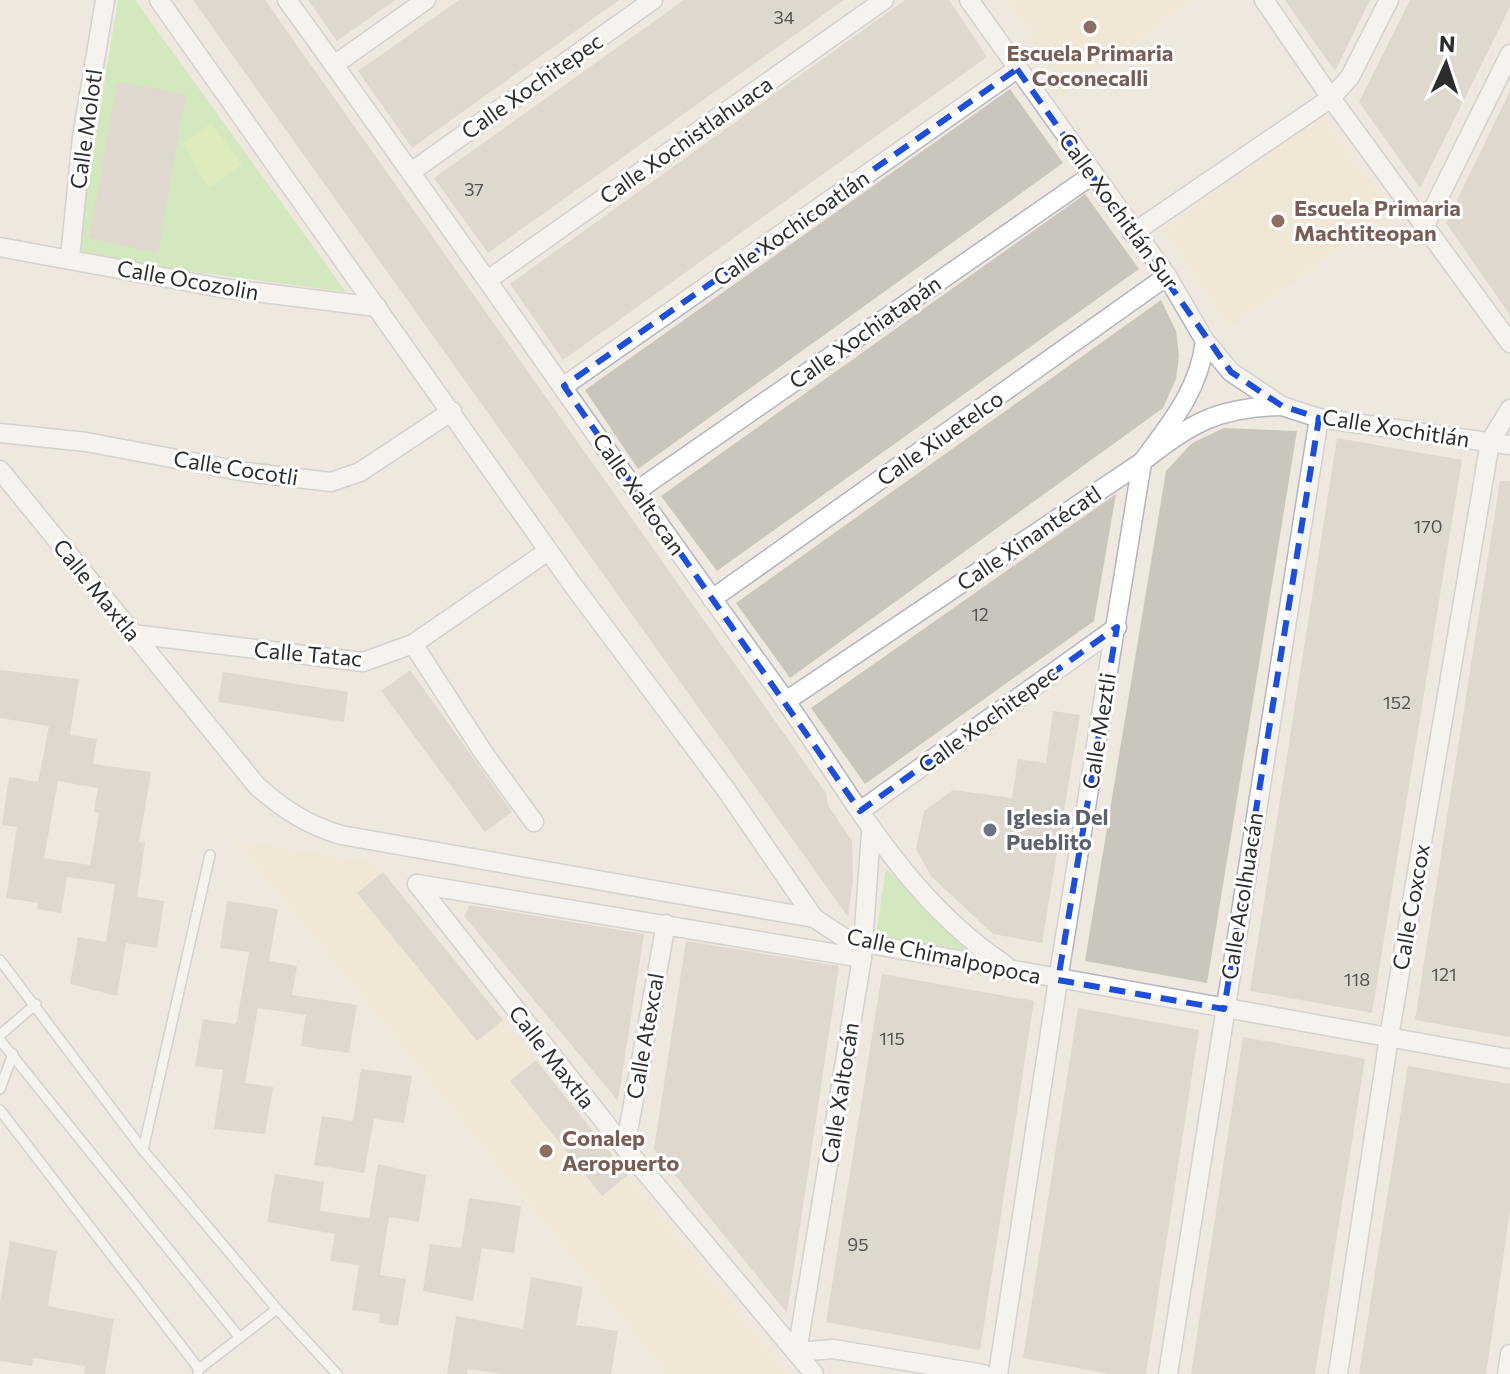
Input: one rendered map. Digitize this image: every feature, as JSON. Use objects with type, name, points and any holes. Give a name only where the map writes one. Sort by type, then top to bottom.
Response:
[{"type":"street","name":"Calle Molotl","points":[[70,258],[82,137],[105,0]]},
{"type":"street","points":[[159,0],[548,551],[727,791],[814,918]]},
{"type":"street","name":"Calle Xaltocan","points":[[287,0],[638,490],[786,701],[871,832],[931,903],[981,948],[1011,968]]},
{"type":"street","points":[[334,65],[426,0]]},
{"type":"street","name":"Calle Xochitepec","points":[[411,172],[653,0]]},
{"type":"street","name":"Calle Xochistlahuaca","points":[[489,279],[884,0]]},
{"type":"street","name":"Calle Xochitlán Sur","points":[[969,0],[1133,233],[1167,276],[1205,341],[1231,372],[1282,406]]},
{"type":"street","points":[[1264,0],[1331,98],[1510,343]]},
{"type":"street","points":[[1133,233],[1331,98],[1350,77],[1389,0]]},
{"type":"street","points":[[1424,227],[1510,54]]},
{"type":"street","name":"Calle Xochicoatlán","points":[[564,386],[1017,69]]},
{"type":"street","name":"Calle Xochiatapán","points":[[638,490],[1092,175]]},
{"type":"street","name":"Calle Ocozolin","points":[[0,247],[194,283],[377,307]]},
{"type":"street","name":"Calle Xiuetelco","points":[[712,599],[1167,276]]},
{"type":"street","name":"Calle Meztli","points":[[998,1374],[1142,462],[1187,402],[1202,368],[1205,341]]},
{"type":"street","name":"Calle Xochitlán","points":[[1282,406],[1319,418],[1510,445]]},
{"type":"street","name":"Calle Xinantécatl","points":[[786,701],[1142,462],[1182,430],[1249,407],[1282,406]]},
{"type":"street","points":[[1490,442],[1505,424],[1510,409]]},
{"type":"street","name":"Calle Cocotli","points":[[0,433],[86,442],[246,472],[331,482],[360,472],[452,411]]},
{"type":"street","name":"Calle Acolhuacán","points":[[1168,1374],[1319,418]]},
{"type":"street","name":"Calle Coxcox","points":[[1338,1374],[1389,1037],[1490,442]]},
{"type":"street","name":"Calle Maxtla","points":[[0,470],[257,786],[278,805],[313,826],[341,835],[383,840]]},
{"type":"street","name":"Calle Tatac","points":[[132,634],[345,662],[381,658],[413,644],[548,551]]},
{"type":"street","name":"Calle Xochitepec","points":[[860,811],[1117,627]]},
{"type":"street","points":[[413,644],[485,755],[534,822]]},
{"type":"street","name":"Calle Xaltocán","points":[[797,1352],[863,950],[871,832]]},
{"type":"street","name":"Calle Chimalpopoca","points":[[383,840],[814,918],[863,950],[1011,968],[1058,980],[1510,1059]]},
{"type":"street","name":"Calle Maxtla","points":[[666,924],[417,884],[625,1148],[814,1374]]},
{"type":"street","points":[[666,924],[863,950]]},
{"type":"street","name":"Calle Atexcal","points":[[625,1148],[666,924]]},
{"type":"street","points":[[797,1352],[833,1349],[983,1374]]},
{"type":"street","points":[[1507,1374],[1510,1354]]},
{"type":"lane","points":[[143,1150],[210,855]]},
{"type":"lane","points":[[0,960],[143,1150],[277,1309],[337,1374]]},
{"type":"lane","points":[[36,1004],[0,1037],[240,1338]]},
{"type":"lane","points":[[0,1089],[13,1054]]},
{"type":"lane","points":[[0,1110],[199,1372],[277,1309]]},
{"type":"highlighted area","points":[[1017,69],[1231,372],[1282,406],[1319,418],[1224,1009],[1058,980],[1117,627],[860,811],[564,386]]},
{"type":"shaded area","name":"Escuela Primaria Coconecalli","points":[[1005,0],[1194,0],[1061,96],[1047,78],[1056,71]]},
{"type":"shaded area","name":"Escuela Primaria Machtiteopan","points":[[1319,110],[1392,212],[1228,329],[1164,230],[1267,155],[1265,149]]},
{"type":"shaded area","name":"Conalep Aeropuerto","points":[[233,839],[377,864],[788,1374],[666,1374]]},
{"type":"green space","points":[[118,0],[135,0],[346,292],[76,256]]},
{"type":"green space","points":[[212,123],[242,165],[209,188],[182,143]]},
{"type":"green space","points":[[886,869],[984,956],[876,935]]},
{"type":"building","points":[[193,0],[265,0],[826,793],[828,805],[852,841],[853,880],[848,917]]},
{"type":"building","points":[[308,0],[395,0],[337,41]]},
{"type":"building","points":[[459,0],[619,0],[412,148],[358,71]]},
{"type":"building","points":[[684,0],[844,0],[488,253],[434,178]]},
{"type":"building","points":[[905,0],[949,0],[987,57],[563,360],[510,284]]},
{"type":"building","points":[[1285,0],[1370,0],[1335,71],[1312,39]]},
{"type":"building","points":[[1410,0],[1510,0],[1510,7],[1420,188],[1359,102]]},
{"type":"building","points":[[117,82],[186,94],[158,253],[89,238]]},
{"type":"building","points":[[1010,89],[1063,163],[638,469],[585,390]]},
{"type":"building","points":[[1510,91],[1510,315],[1446,223]]},
{"type":"building","points":[[1085,194],[1139,269],[717,571],[661,496]]},
{"type":"building","points":[[1161,300],[1176,331],[1179,355],[1176,379],[1163,408],[790,678],[736,603]]},
{"type":"building","points":[[1224,428],[1297,431],[1207,983],[1085,961],[1166,471],[1192,443]]},
{"type":"building","points":[[1337,438],[1462,460],[1372,1013],[1250,991]]},
{"type":"building","points":[[1500,481],[1510,481],[1510,1037],[1415,1020]]},
{"type":"building","points":[[1116,494],[1094,621],[865,784],[811,708]]},
{"type":"building","points":[[0,670],[79,679],[70,735],[97,739],[93,764],[151,772],[139,842],[145,843],[137,897],[164,901],[157,948],[126,943],[117,996],[70,984],[78,937],[106,942],[115,884],[67,877],[61,913],[37,909],[38,903],[6,898],[17,827],[2,825],[9,777],[38,782],[49,726],[0,718]],"holes":[[[58,781],[98,788],[94,812],[99,813],[90,865],[44,858]]]},
{"type":"building","points":[[410,670],[512,812],[485,832],[381,691]]},
{"type":"building","points":[[223,672],[348,692],[344,722],[218,702]]},
{"type":"building","name":"Iglesia Del Pueblito","points":[[1053,711],[1080,715],[1042,943],[993,934],[931,876],[916,849],[924,811],[953,790],[1012,798],[1018,759],[1046,763]]},
{"type":"building","points":[[383,872],[503,1020],[477,1041],[357,893]]},
{"type":"building","points":[[227,901],[278,909],[269,961],[297,966],[292,995],[357,1005],[349,1053],[301,1046],[306,1015],[258,1008],[245,1083],[273,1087],[265,1134],[214,1129],[223,1070],[195,1066],[203,1019],[235,1024],[237,1021],[249,952],[220,948]]},
{"type":"building","points":[[470,905],[644,934],[618,1101],[464,916]]},
{"type":"building","points":[[686,941],[839,966],[787,1313],[654,1149]]},
{"type":"building","points":[[882,974],[1034,1001],[980,1350],[826,1322]]},
{"type":"building","points":[[1078,1008],[1199,1030],[1146,1374],[1110,1374],[1023,1358]]},
{"type":"building","points":[[1243,1037],[1365,1059],[1315,1374],[1191,1374]]},
{"type":"building","points":[[536,1060],[628,1175],[602,1196],[510,1081]]},
{"type":"building","points":[[1408,1066],[1510,1084],[1510,1211],[1486,1374],[1359,1374]]},
{"type":"building","points":[[361,1069],[412,1076],[404,1123],[374,1119],[364,1173],[314,1165],[322,1116],[353,1121]]},
{"type":"building","points":[[378,1164],[426,1175],[419,1222],[389,1217],[380,1275],[406,1279],[398,1326],[379,1323],[380,1314],[352,1310],[359,1265],[330,1261],[335,1234],[267,1222],[275,1174],[324,1182],[320,1211],[369,1218]]},
{"type":"building","points":[[469,1198],[521,1206],[514,1253],[482,1248],[473,1301],[423,1291],[430,1244],[461,1248]]},
{"type":"building","points":[[10,1241],[57,1251],[48,1306],[114,1319],[105,1374],[84,1374],[85,1366],[33,1358],[32,1366],[0,1361],[0,1302]]},
{"type":"building","points":[[531,1277],[583,1287],[576,1325],[618,1331],[611,1374],[503,1374],[468,1369],[467,1374],[447,1374],[456,1316],[523,1329]]},
{"type":"place","name":"Escuela Primaria Coconecalli","points":[[1090,27]]},
{"type":"place","name":"Escuela Primaria Machtiteopan","points":[[1278,221]]},
{"type":"place","name":"Iglesia Del Pueblito","points":[[990,830]]},
{"type":"place","name":"Conalep Aeropuerto","points":[[546,1151]]}]
